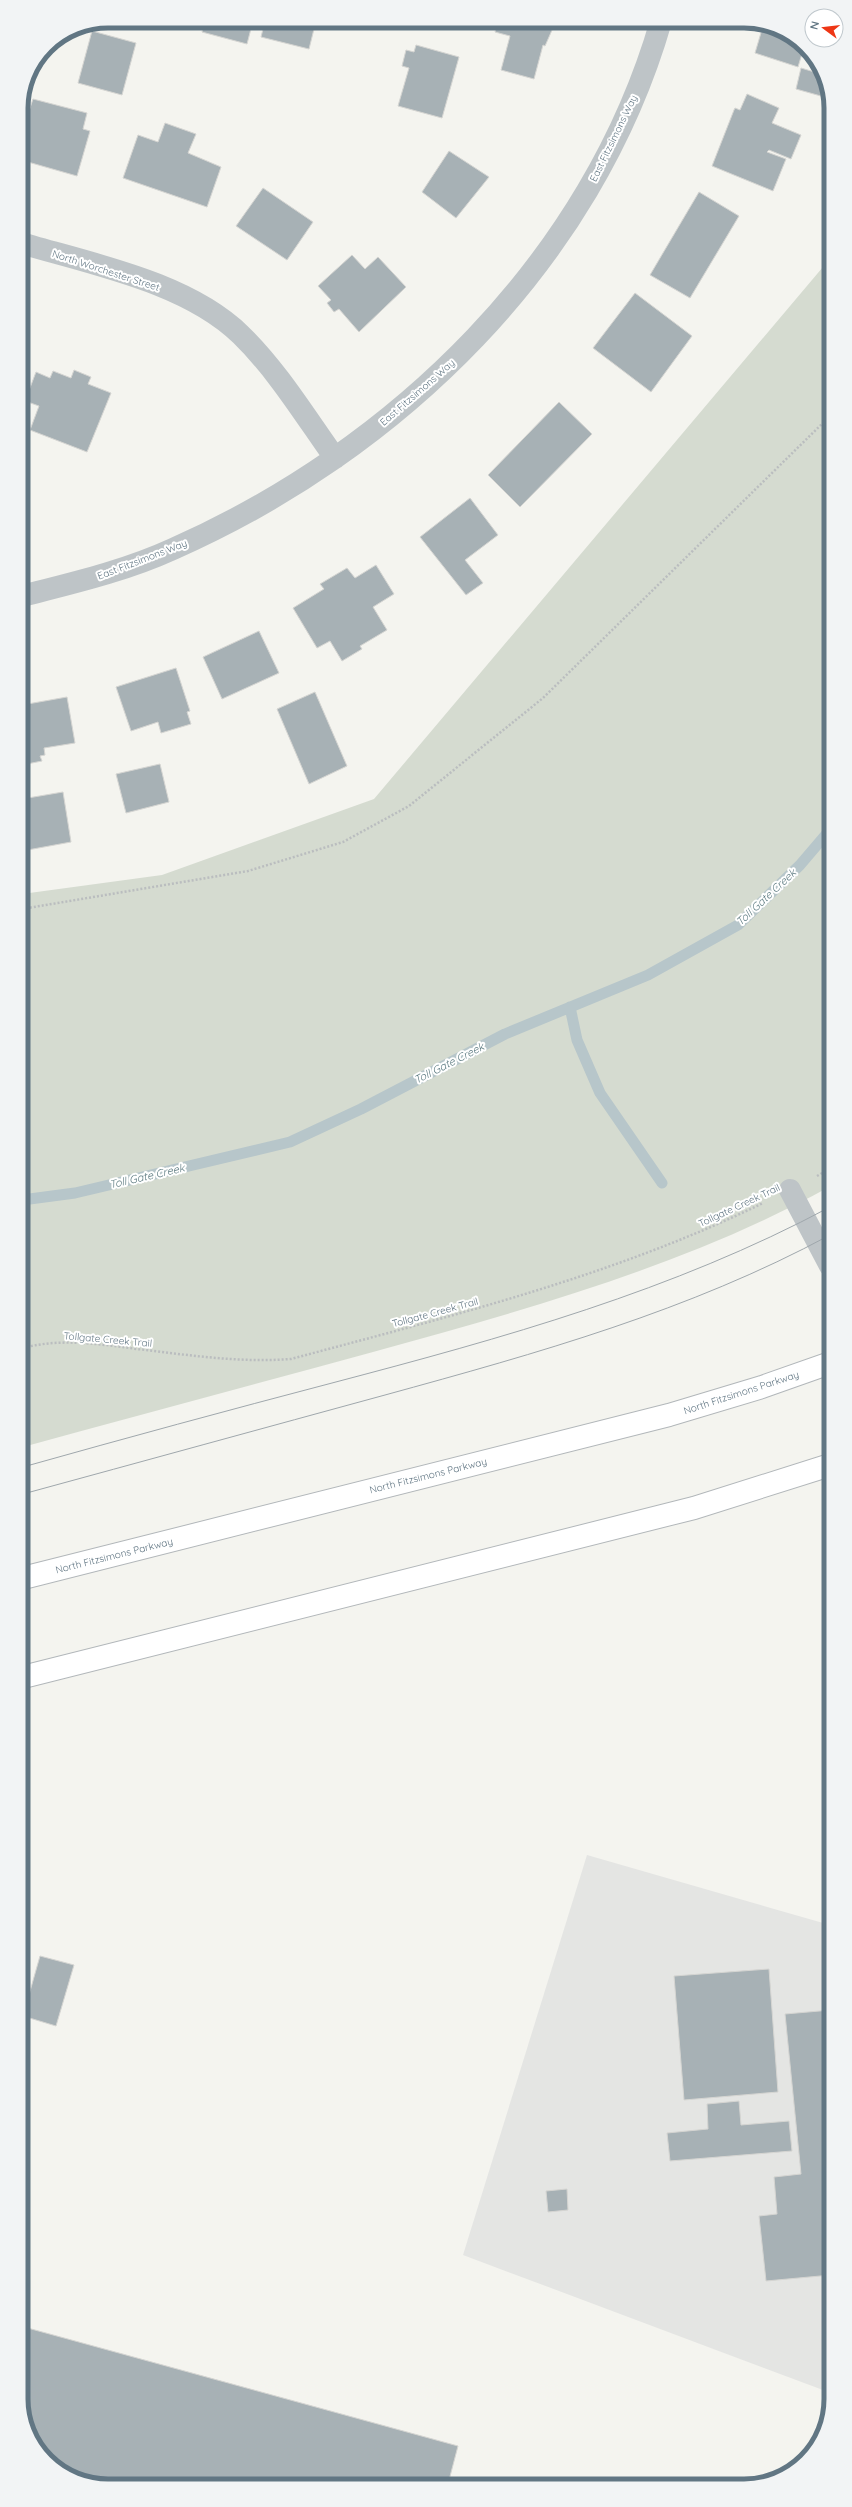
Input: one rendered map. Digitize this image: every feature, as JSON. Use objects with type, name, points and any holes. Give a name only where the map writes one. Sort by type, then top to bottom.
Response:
[{"type":"main road","name":"North Fitzsimons Parkway","points":[[28,1577],[669,1415],[762,1387],[824,1365]]},
{"type":"main road","points":[[28,1676],[694,1508],[824,1467]]},
{"type":"street","name":"East Fitzsimons Way","points":[[28,594],[103,575],[170,550],[228,524],[286,491],[335,458],[393,415],[441,372],[484,329],[527,280],[564,229],[601,169],[641,79],[659,28]]},
{"type":"street","name":"North Worchester Street","points":[[28,245],[144,280],[183,297],[217,316],[240,334],[264,360],[335,458]]},
{"type":"street","points":[[790,1190],[824,1255]]},
{"type":"path","points":[[28,908],[248,871],[343,842],[409,806],[543,698],[824,421]]},
{"type":"path","name":"Tollgate Creek Trail","points":[[28,1346],[39,1343],[67,1342],[227,1360],[263,1361],[291,1359],[465,1312],[579,1278],[716,1225],[824,1172]]},
{"type":"shaded area","points":[[824,266],[824,1190],[775,1215],[720,1240],[606,1283],[490,1319],[373,1352],[28,1446],[28,893],[162,875],[374,799]]},
{"type":"shaded area","points":[[587,1855],[824,1923],[824,2390],[463,2255]]},
{"type":"building","points":[[203,28],[251,28],[247,44],[202,32]]},
{"type":"building","points":[[263,28],[314,28],[309,49],[261,37]]},
{"type":"building","points":[[496,28],[553,28],[545,46],[543,45],[534,79],[501,70],[510,36],[495,32]]},
{"type":"building","points":[[762,30],[770,32],[789,41],[802,53],[798,67],[755,53]]},
{"type":"building","points":[[92,31],[136,43],[122,95],[78,83]]},
{"type":"building","points":[[416,45],[459,57],[442,118],[398,106],[409,68],[402,66],[406,50],[414,52]]},
{"type":"building","points":[[801,68],[815,72],[823,97],[796,89]]},
{"type":"building","points":[[747,94],[779,108],[772,123],[801,135],[791,159],[769,150],[767,152],[786,159],[773,191],[712,166],[734,110],[735,108],[740,110]]},
{"type":"building","points":[[33,99],[87,113],[83,129],[90,131],[77,176],[28,162],[28,114]]},
{"type":"building","points":[[165,123],[196,134],[188,153],[221,167],[207,207],[123,178],[138,135],[158,142]]},
{"type":"building","points":[[449,151],[489,177],[456,218],[422,192]]},
{"type":"building","points":[[263,188],[313,222],[287,260],[236,226]]},
{"type":"building","points":[[699,192],[739,216],[690,298],[650,275]]},
{"type":"building","points":[[352,255],[365,269],[378,257],[406,287],[359,332],[339,309],[334,312],[327,303],[331,300],[318,286]]},
{"type":"building","points":[[635,293],[692,336],[651,392],[593,348]]},
{"type":"building","points":[[74,370],[91,377],[88,384],[111,393],[87,452],[30,430],[39,406],[28,402],[28,393],[36,372],[50,378],[53,371],[71,378]]},
{"type":"building","points":[[559,402],[592,434],[520,507],[488,475]]},
{"type":"building","points":[[470,498],[498,535],[465,560],[483,583],[466,595],[420,537]]},
{"type":"building","points":[[376,565],[394,594],[373,607],[387,630],[360,646],[362,649],[342,661],[330,641],[317,648],[293,608],[324,589],[320,584],[347,568],[355,578]]},
{"type":"building","points":[[259,631],[279,673],[222,699],[203,657]]},
{"type":"building","points":[[176,668],[190,711],[187,712],[191,724],[161,733],[158,722],[131,731],[116,687]]},
{"type":"building","points":[[315,692],[347,766],[309,784],[277,709]]},
{"type":"building","points":[[67,697],[75,743],[44,748],[45,755],[40,756],[42,761],[28,764],[28,704]]},
{"type":"building","points":[[160,764],[169,802],[126,813],[116,774]]},
{"type":"building","points":[[63,792],[71,842],[28,850],[28,798]]},
{"type":"building","points":[[40,1956],[74,1965],[56,2026],[28,2018],[28,1998]]},
{"type":"building","points":[[769,1969],[778,2092],[684,2100],[674,1976]]},
{"type":"building","points":[[824,2011],[824,2276],[766,2281],[759,2216],[777,2214],[774,2177],[801,2174],[785,2014]]},
{"type":"building","points":[[739,2101],[741,2125],[789,2121],[792,2151],[670,2161],[667,2133],[708,2129],[707,2104]]},
{"type":"building","points":[[567,2189],[568,2210],[548,2212],[546,2191]]},
{"type":"building","points":[[28,2328],[458,2446],[449,2479],[102,2479],[82,2475],[59,2463],[51,2456],[41,2444],[32,2425],[28,2399]]},
{"type":"waterway","name":"Toll Gate Creek","points":[[28,1199],[75,1193],[290,1142],[361,1109],[505,1034],[648,975],[738,925],[800,865],[824,837]]},
{"type":"waterway","points":[[570,1007],[577,1040],[600,1093],[662,1183]]},
{"type":"tram line","points":[[28,1466],[396,1366],[523,1330],[586,1310],[649,1288],[710,1264],[771,1237],[824,1210]]},
{"type":"tram line","points":[[28,1493],[442,1379],[556,1346],[668,1308],[777,1262],[824,1238]]}]
